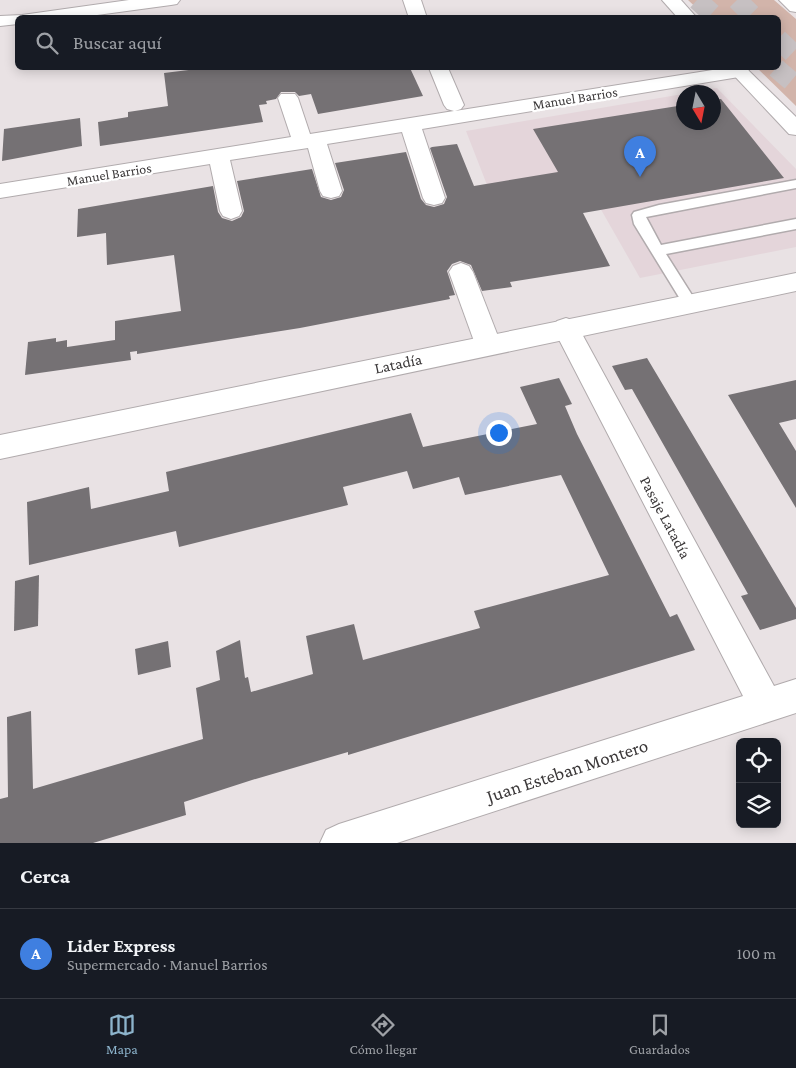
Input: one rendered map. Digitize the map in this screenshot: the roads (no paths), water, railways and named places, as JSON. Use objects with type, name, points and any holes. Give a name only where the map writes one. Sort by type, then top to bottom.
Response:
[{"type":"street","points":[[52,15],[167,0]]},
{"type":"street","points":[[412,0],[417,15]]},
{"type":"street","points":[[671,0],[685,15]]},
{"type":"street","points":[[0,21],[15,19]]},
{"type":"street","points":[[439,70],[454,105]]},
{"type":"street","name":"Manuel Barrios","points":[[0,191],[310,142],[732,70]]},
{"type":"street","points":[[739,70],[796,129]]},
{"type":"street","points":[[288,98],[310,142],[331,191]]},
{"type":"street","points":[[410,124],[434,198]]},
{"type":"street","points":[[219,157],[231,211]]},
{"type":"street","points":[[461,272],[488,344]]},
{"type":"street","name":"Latadía","points":[[0,446],[796,282]]},
{"type":"street","name":"Pasaje Latadía","points":[[566,328],[781,701]]},
{"type":"street","name":"Juan Esteban Montero","points":[[339,843],[781,701]]},
{"type":"lane","points":[[690,304],[641,224],[639,215],[659,209],[796,184]]},
{"type":"lane","points":[[658,251],[796,224]]},
{"type":"tunnel","points":[[697,0],[714,15]]},
{"type":"tunnel","points":[[737,0],[752,15]]},
{"type":"tunnel","points":[[781,42],[796,56]]},
{"type":"tunnel","points":[[778,70],[796,85]]},
{"type":"place","name":"Lider Express","points":[[640,177]]}]
